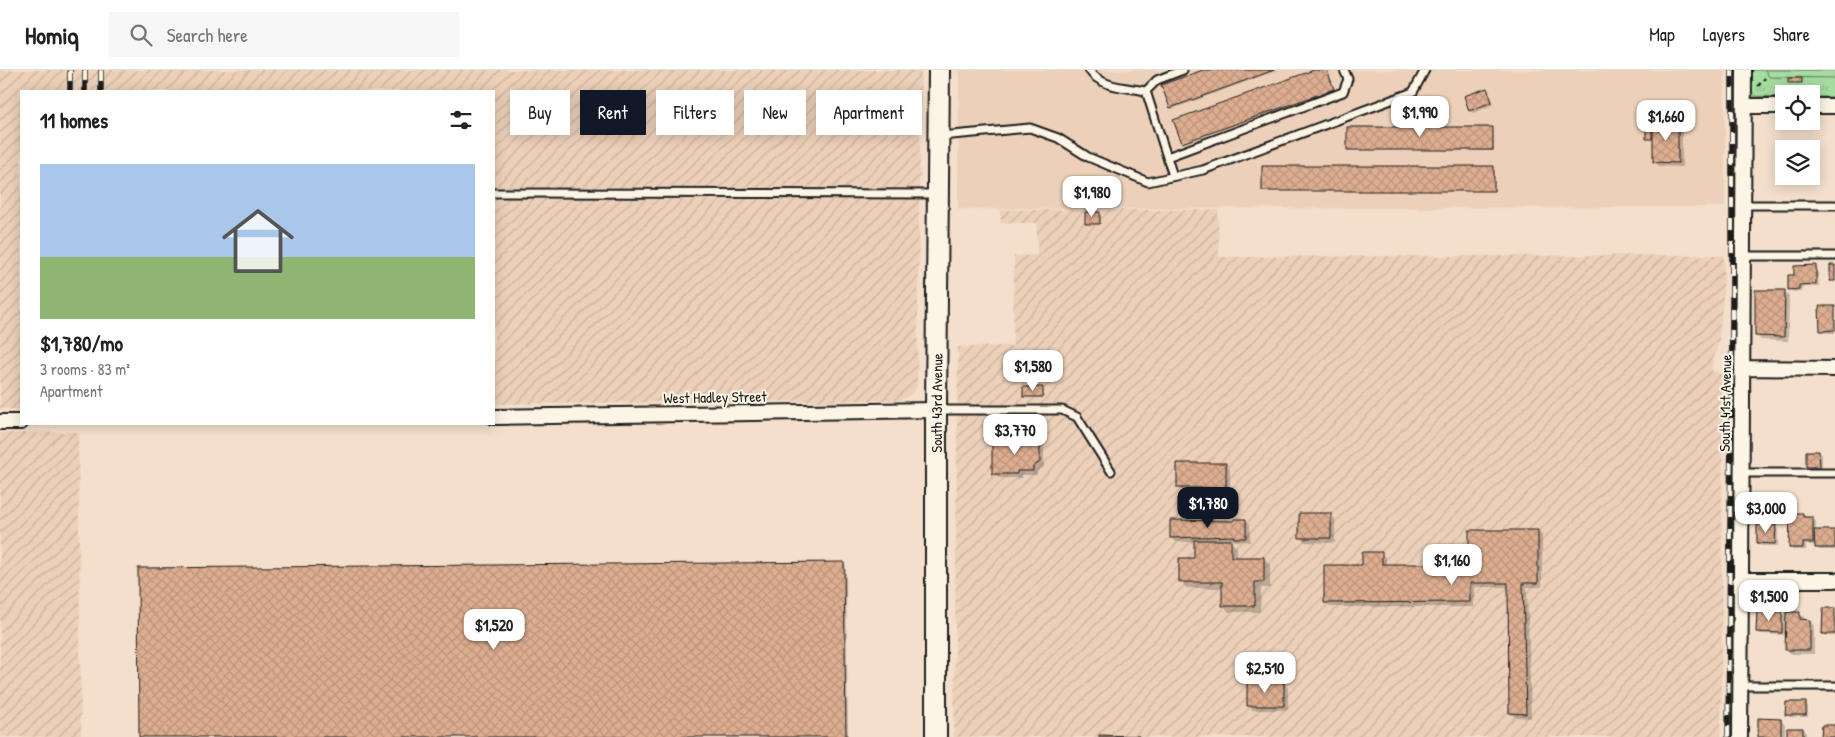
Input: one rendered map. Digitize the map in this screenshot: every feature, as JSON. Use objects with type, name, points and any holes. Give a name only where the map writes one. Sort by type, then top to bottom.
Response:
[{"type":"main road","name":"South 43rd Avenue","points":[[936,737],[939,70]]},
{"type":"street","name":"South 41st Avenue","points":[[1740,737],[1744,70]]},
{"type":"street","points":[[1744,106],[1775,106]]},
{"type":"street","points":[[1820,106],[1835,106]]},
{"type":"street","points":[[1742,368],[1835,369]]},
{"type":"street","name":"West Hadley Street","points":[[495,417],[936,410]]},
{"type":"street","points":[[0,422],[20,422]]},
{"type":"street","points":[[1740,580],[1835,580]]},
{"type":"lane","points":[[1089,70],[1092,75],[1106,84],[1146,91]]},
{"type":"lane","points":[[1146,91],[1157,80],[1183,70]]},
{"type":"lane","points":[[1167,157],[1343,92],[1348,79],[1344,70]]},
{"type":"lane","points":[[938,136],[1030,128],[1058,138],[1088,158],[1148,182],[1203,170],[1413,92],[1425,70]]},
{"type":"lane","points":[[1146,91],[1174,176]]},
{"type":"lane","points":[[495,193],[938,194]]},
{"type":"lane","points":[[1743,204],[1835,205]]},
{"type":"lane","points":[[1743,256],[1835,256]]},
{"type":"lane","points":[[936,410],[1062,410],[1077,417],[1111,471]]},
{"type":"lane","points":[[1741,473],[1835,473]]},
{"type":"lane","points":[[1740,686],[1835,686]]},
{"type":"shaded area","points":[[0,70],[921,70],[921,90],[816,90],[816,135],[920,135],[917,386],[907,397],[900,400],[495,404],[495,90],[20,90],[20,409],[0,409]]},
{"type":"shaded area","points":[[959,70],[1725,70],[1725,207],[958,209]]},
{"type":"shaded area","points":[[1000,210],[1218,210],[1219,257],[1724,255],[1719,339],[1711,370],[1723,375],[1721,737],[954,737],[958,347],[1013,346],[1014,256],[1037,255],[1037,223],[1001,223]]},
{"type":"shaded area","points":[[78,432],[81,737],[0,737],[0,433]]},
{"type":"green space","points":[[1751,70],[1835,70],[1835,97],[1820,97],[1820,85],[1775,85],[1775,97],[1754,96],[1751,88]]},
{"type":"green space","points":[[1765,70],[1835,70],[1835,78],[1769,77]]},
{"type":"building","points":[[1203,70],[1274,70],[1170,108],[1161,85]]},
{"type":"building","points":[[1314,70],[1327,70],[1334,89],[1182,143],[1173,120]]},
{"type":"building","points":[[1788,78],[1802,78],[1802,83],[1788,83]]},
{"type":"building","points":[[1487,88],[1492,102],[1469,111],[1464,96]]},
{"type":"building","points":[[1664,118],[1681,119],[1681,123],[1678,123],[1678,163],[1653,162],[1653,125],[1664,126]]},
{"type":"building","points":[[1646,124],[1652,124],[1652,139],[1646,139]]},
{"type":"building","points":[[1347,127],[1493,127],[1493,150],[1347,150]]},
{"type":"building","points":[[1262,166],[1494,166],[1494,191],[1262,191]]},
{"type":"building","points":[[1085,212],[1100,212],[1100,224],[1085,224]]},
{"type":"building","points":[[1816,265],[1816,284],[1799,285],[1799,289],[1788,290],[1788,275],[1794,275],[1794,266]]},
{"type":"building","points":[[1830,265],[1835,265],[1835,281],[1830,281]]},
{"type":"building","points":[[1755,290],[1785,290],[1784,337],[1755,336]]},
{"type":"building","points":[[1819,306],[1835,306],[1835,330],[1820,331]]},
{"type":"building","points":[[1023,387],[1043,387],[1043,397],[1023,397]]},
{"type":"building","points":[[994,418],[1028,418],[1028,429],[994,429]]},
{"type":"building","points":[[1000,439],[1040,439],[1040,462],[1033,467],[1033,471],[1017,471],[1017,474],[992,474],[992,441],[1000,441]]},
{"type":"building","points":[[1806,451],[1819,451],[1820,467],[1806,467]]},
{"type":"building","points":[[1177,463],[1226,463],[1226,488],[1177,488]]},
{"type":"building","points":[[1299,513],[1331,513],[1331,538],[1299,538]]},
{"type":"building","points":[[1790,513],[1803,513],[1803,517],[1813,517],[1813,543],[1803,543],[1803,548],[1789,548]]},
{"type":"building","points":[[1234,519],[1246,519],[1246,538],[1234,538],[1234,536],[1170,538],[1170,520],[1234,521]]},
{"type":"building","points":[[1757,525],[1776,525],[1775,544],[1757,543]]},
{"type":"building","points":[[1469,530],[1538,530],[1538,583],[1523,583],[1526,714],[1509,713],[1508,583],[1470,583],[1470,602],[1324,603],[1324,565],[1362,565],[1362,552],[1382,552],[1382,564],[1469,564]]},
{"type":"building","points":[[1814,530],[1835,530],[1835,548],[1815,548]]},
{"type":"building","points":[[1194,540],[1231,540],[1231,557],[1264,557],[1264,582],[1255,582],[1255,606],[1222,606],[1222,582],[1179,582],[1179,558],[1194,558]]},
{"type":"building","points":[[844,562],[846,737],[139,737],[138,568]]},
{"type":"building","points":[[1823,608],[1835,608],[1835,634],[1822,634]]},
{"type":"building","points":[[1757,611],[1782,611],[1782,633],[1756,632]]},
{"type":"building","points":[[1786,612],[1800,612],[1800,619],[1810,620],[1810,650],[1785,650]]},
{"type":"building","points":[[1247,681],[1284,682],[1284,706],[1247,706]]},
{"type":"building","points":[[1786,702],[1806,702],[1806,715],[1785,715]]},
{"type":"building","points":[[1758,718],[1781,719],[1781,737],[1758,737]]},
{"type":"building","points":[[1822,725],[1835,725],[1835,737],[1821,737]]},
{"type":"building","points":[[1787,728],[1803,728],[1803,737],[1787,737]]},
{"type":"building","points":[[1099,735],[1139,736],[1139,737],[1099,737]]},
{"type":"railway","points":[[70,70],[70,90]]},
{"type":"railway","points":[[85,70],[85,90]]},
{"type":"railway","points":[[101,70],[101,90]]},
{"type":"railway","points":[[1728,737],[1732,321],[1732,70]]}]
